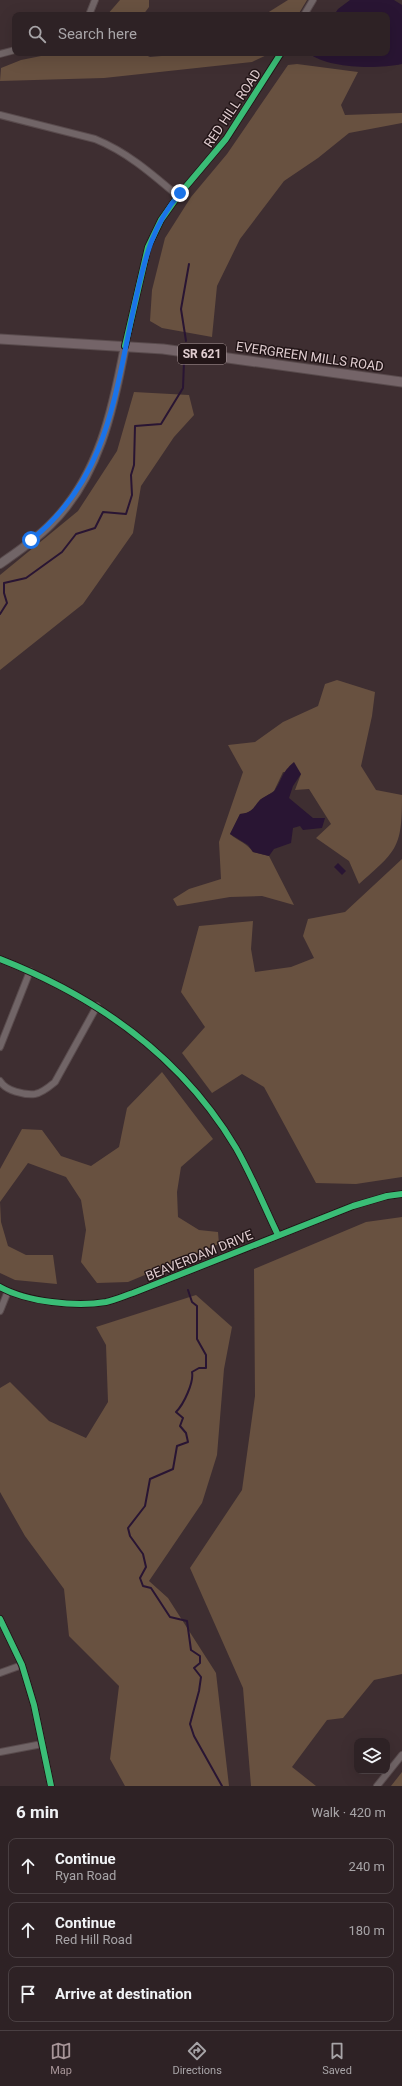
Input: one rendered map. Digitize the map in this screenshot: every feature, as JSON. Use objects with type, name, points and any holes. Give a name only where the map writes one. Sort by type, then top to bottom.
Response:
[{"type":"main road","name":"EVERGREEN MILLS ROAD","points":[[0,339],[125,346],[186,352],[402,382]]},
{"type":"main road","points":[[0,564],[50,525],[66,506],[89,473],[97,456],[114,405],[125,346]]},
{"type":"street","points":[[90,12],[95,0]]},
{"type":"street","points":[[306,12],[313,0]]},
{"type":"street","points":[[0,54],[12,51]]},
{"type":"street","name":"RED HILL ROAD","points":[[125,346],[148,247],[161,220],[178,196],[226,139],[279,56]]},
{"type":"street","points":[[0,115],[95,139],[110,145],[135,160],[178,196]]},
{"type":"street","points":[[0,959],[58,984],[97,1006],[118,1020],[154,1049],[185,1079],[218,1121],[236,1148],[278,1236]]},
{"type":"street","points":[[0,1047],[30,971]]},
{"type":"street","points":[[0,1081],[10,1090],[23,1093],[36,1094],[48,1088],[55,1082],[97,1006]]},
{"type":"street","name":"BEAVERDAM DRIVE","points":[[0,1287],[8,1291],[61,1303],[87,1304],[107,1302],[352,1206],[387,1196],[402,1194]]},
{"type":"street","points":[[0,1311],[8,1291]]},
{"type":"street","points":[[0,1619],[22,1665],[34,1705],[51,1786]]},
{"type":"street","points":[[0,1673],[22,1665]]},
{"type":"street","points":[[0,1752],[42,1744]]},
{"type":"street","points":[[377,1786],[402,1755]]},
{"type":"shaded area","points":[[120,0],[149,0],[149,7],[145,12],[110,12]]},
{"type":"shaded area","points":[[288,0],[307,0],[300,12],[269,12]]},
{"type":"shaded area","points":[[350,0],[394,0],[402,5],[402,64],[380,67],[340,65],[313,56],[390,56],[390,12],[336,12]]},
{"type":"shaded area","points":[[41,56],[265,56],[252,62],[104,78],[0,81],[1,68],[21,60]]},
{"type":"shaded area","points":[[297,64],[358,72],[341,105],[345,115],[402,113],[402,123],[349,133],[318,158],[284,181],[240,239],[217,286],[212,337],[162,328],[150,321],[152,290],[165,238],[191,197],[227,154],[288,65]]},
{"type":"shaded area","points":[[134,392],[189,395],[194,415],[174,437],[141,486],[133,533],[83,604],[0,670],[0,575],[78,511],[117,451]]},
{"type":"shaded area","points":[[337,680],[375,692],[372,716],[361,766],[376,790],[402,795],[401,826],[399,837],[390,855],[359,884],[349,861],[316,838],[331,824],[309,789],[295,790],[301,774],[283,772],[274,791],[260,800],[255,808],[247,813],[240,814],[230,834],[248,846],[253,852],[269,856],[294,905],[262,896],[230,897],[177,906],[173,899],[189,889],[221,879],[219,842],[243,772],[228,745],[255,742],[283,722],[318,706],[325,684]]},
{"type":"shaded area","points":[[294,762],[301,774],[293,786],[289,798],[313,818],[325,818],[322,828],[303,830],[300,826],[293,828],[291,843],[274,849],[269,856],[253,852],[248,845],[230,834],[240,814],[250,811],[261,799],[273,792],[278,786],[284,773]]},
{"type":"shaded area","points":[[402,859],[402,1177],[356,1184],[316,1183],[264,1087],[242,1074],[212,1093],[182,1053],[205,1027],[181,992],[199,926],[253,921],[251,949],[255,972],[291,967],[314,958],[303,936],[308,919],[345,912]]},
{"type":"shaded area","points":[[338,863],[346,871],[342,875],[334,867]]},
{"type":"shaded area","points":[[162,1072],[213,1139],[181,1167],[177,1192],[178,1217],[199,1230],[218,1232],[219,1244],[128,1282],[97,1283],[81,1262],[86,1230],[81,1200],[66,1177],[28,1163],[0,1202],[0,1169],[22,1129],[42,1130],[61,1156],[91,1166],[119,1147],[127,1108]]},
{"type":"shaded area","points":[[0,1202],[1,1222],[8,1246],[26,1255],[53,1255],[57,1284],[15,1280],[0,1273]]},
{"type":"shaded area","points":[[402,1217],[402,1674],[374,1680],[343,1718],[327,1720],[292,1767],[316,1786],[251,1786],[243,1688],[190,1568],[242,1490],[255,1396],[254,1269],[366,1222]]},
{"type":"shaded area","points":[[196,1295],[232,1327],[224,1369],[217,1455],[202,1503],[149,1581],[168,1598],[216,1673],[229,1786],[125,1786],[110,1759],[119,1686],[69,1636],[64,1589],[25,1536],[0,1492],[0,1388],[10,1382],[49,1421],[86,1438],[108,1402],[106,1345],[96,1327]]},
{"type":"shaded area","points":[[402,1772],[402,1786],[391,1786]]},
{"type":"waterway","points":[[186,341],[181,309],[189,264]]},
{"type":"waterway","points":[[0,614],[7,603],[4,593],[4,583],[26,578],[62,552],[76,534],[95,528],[103,512],[126,514],[132,495],[131,475],[134,465],[135,426],[161,424],[183,388],[184,361]]},
{"type":"waterway","points":[[188,1290],[192,1302],[197,1306],[197,1339],[206,1355],[206,1368],[199,1368],[192,1372],[188,1393],[176,1412],[183,1418],[180,1426],[186,1433],[188,1442],[177,1446],[173,1469],[150,1479],[145,1506],[128,1528],[130,1536],[143,1554],[146,1567],[140,1578],[143,1586],[151,1588],[170,1617],[187,1621],[191,1650],[200,1656],[200,1663],[194,1668],[201,1677],[199,1691],[190,1724],[194,1736],[222,1786]]},
{"type":"cycle path","points":[[125,346],[148,247],[161,220],[178,196],[226,139],[279,56]]},
{"type":"cycle path","points":[[0,959],[36,974],[103,1012],[134,1034],[163,1058],[190,1085],[214,1115],[236,1148],[253,1180],[278,1235]]},
{"type":"cycle path","points":[[0,1287],[37,1300],[81,1304],[106,1302],[133,1293],[353,1206],[387,1196],[402,1194]]},
{"type":"cycle path","points":[[0,1619],[22,1665],[34,1705],[51,1786]]},
{"type":"route","points":[[31,540],[50,525],[66,506],[89,473],[97,456],[114,405],[125,346],[148,247],[166,210],[180,193]]}]
